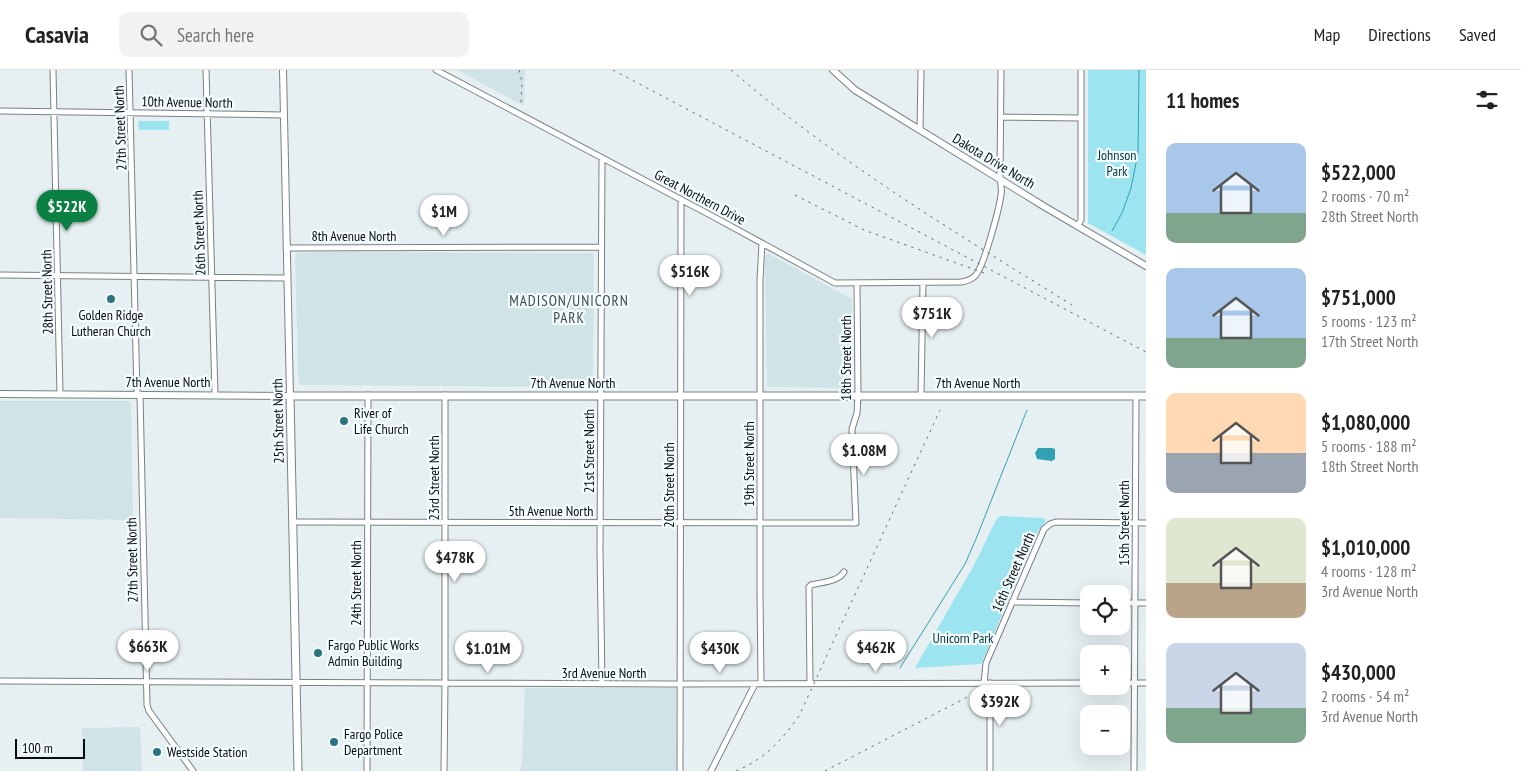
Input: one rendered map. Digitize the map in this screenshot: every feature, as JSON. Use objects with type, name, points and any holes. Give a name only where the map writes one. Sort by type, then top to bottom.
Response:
[{"type":"main road","name":"7th Avenue North","points":[[290,396],[1146,396]]},
{"type":"main road","name":"25th Street North","points":[[290,396],[298,771]]},
{"type":"street","name":"28th Street North","points":[[53,70],[60,394]]},
{"type":"street","name":"27th Street North","points":[[129,70],[147,705],[149,711],[193,771]]},
{"type":"street","name":"26th Street North","points":[[206,70],[215,395]]},
{"type":"street","name":"25th Street North","points":[[283,70],[290,396]]},
{"type":"street","name":"Great Northern Drive","points":[[436,70],[681,199],[835,283],[961,282],[973,278],[979,272],[986,252],[1002,193],[1000,179]]},
{"type":"street","name":"Dakota Drive North","points":[[833,70],[841,73],[855,90],[1146,266]]},
{"type":"street","points":[[920,130],[921,70]]},
{"type":"street","points":[[1000,179],[1001,70]]},
{"type":"street","points":[[1078,226],[1081,220],[1081,70]]},
{"type":"street","name":"10th Avenue North","points":[[0,111],[283,114]]},
{"type":"street","points":[[1001,117],[1081,118]]},
{"type":"street","name":"21st Street North","points":[[602,158],[600,395],[602,684]]},
{"type":"street","name":"20th Street North","points":[[680,771],[681,199]]},
{"type":"street","name":"19th Street North","points":[[761,684],[760,280],[762,243]]},
{"type":"street","name":"8th Avenue North","points":[[286,248],[601,247]]},
{"type":"street","points":[[0,275],[287,278]]},
{"type":"street","points":[[921,395],[923,282]]},
{"type":"street","name":"18th Street North","points":[[856,523],[852,429],[857,412],[858,396],[858,283]]},
{"type":"street","name":"7th Avenue North","points":[[0,394],[290,396]]},
{"type":"street","name":"24th Street North","points":[[368,395],[368,771]]},
{"type":"street","name":"23rd Street North","points":[[444,771],[445,395]]},
{"type":"street","name":"15th Street North","points":[[1134,771],[1136,396]]},
{"type":"street","name":"5th Avenue North","points":[[293,522],[856,523]]},
{"type":"street","name":"16th Street North","points":[[984,683],[986,663],[1044,529],[1056,522],[1136,522]]},
{"type":"street","points":[[1136,522],[1146,522]]},
{"type":"street","points":[[810,683],[809,587],[837,579],[844,572]]},
{"type":"street","points":[[1012,602],[1080,603]]},
{"type":"street","points":[[1130,603],[1146,603]]},
{"type":"street","name":"3rd Avenue North","points":[[0,681],[445,684],[1080,683]]},
{"type":"street","points":[[990,683],[990,771]]},
{"type":"street","points":[[1130,683],[1146,683]]},
{"type":"street","points":[[711,771],[755,684]]},
{"type":"shaded area","points":[[457,70],[525,70],[524,106]]},
{"type":"shaded area","points":[[297,253],[592,253],[594,254],[593,387],[302,385],[299,383],[298,372],[295,258]]},
{"type":"shaded area","points":[[767,253],[852,299],[852,388],[767,387],[765,258]]},
{"type":"shaded area","points":[[0,401],[131,401],[133,520],[0,518]]},
{"type":"shaded area","points":[[1038,448],[1055,449],[1055,459],[1052,461],[1037,459],[1035,453]]},
{"type":"shaded area","points":[[525,688],[676,688],[676,771],[520,771]]},
{"type":"shaded area","points":[[140,727],[142,771],[83,771],[82,728]]},
{"type":"green space","name":"Johnson Park","points":[[1088,70],[1146,70],[1146,255],[1088,223]]},
{"type":"green space","points":[[138,121],[169,121],[169,130],[139,130]]},
{"type":"green space","name":"Unicorn Park","points":[[1000,516],[1044,518],[1046,520],[1037,533],[981,664],[915,668],[974,565],[996,520]]},
{"type":"waterway","points":[[1112,231],[1122,213],[1131,188],[1138,153],[1139,70]]},
{"type":"waterway","points":[[900,668],[965,564],[1027,410]]},
{"type":"railway","points":[[519,70],[522,82],[521,103]]},
{"type":"railway","points":[[613,70],[1146,352]]},
{"type":"railway","points":[[731,70],[813,135],[897,194],[1072,305]]},
{"type":"railway","points":[[795,195],[864,230],[987,274]]},
{"type":"railway","points":[[736,771],[764,755],[786,733],[799,716],[940,410]]},
{"type":"railway","points":[[825,771],[979,691]]},
{"type":"place","name":"Golden Ridge Lutheran Church","points":[[111,299]]},
{"type":"place","name":"River of Life Church","points":[[344,421]]},
{"type":"place","name":"Fargo Public Works Admin Building","points":[[318,653]]},
{"type":"place","name":"Fargo Police Department","points":[[334,742]]},
{"type":"place","name":"Westside Station","points":[[157,752]]},
{"type":"district","name":"MADISON/UNICORN PARK","points":[[569,308]]}]
